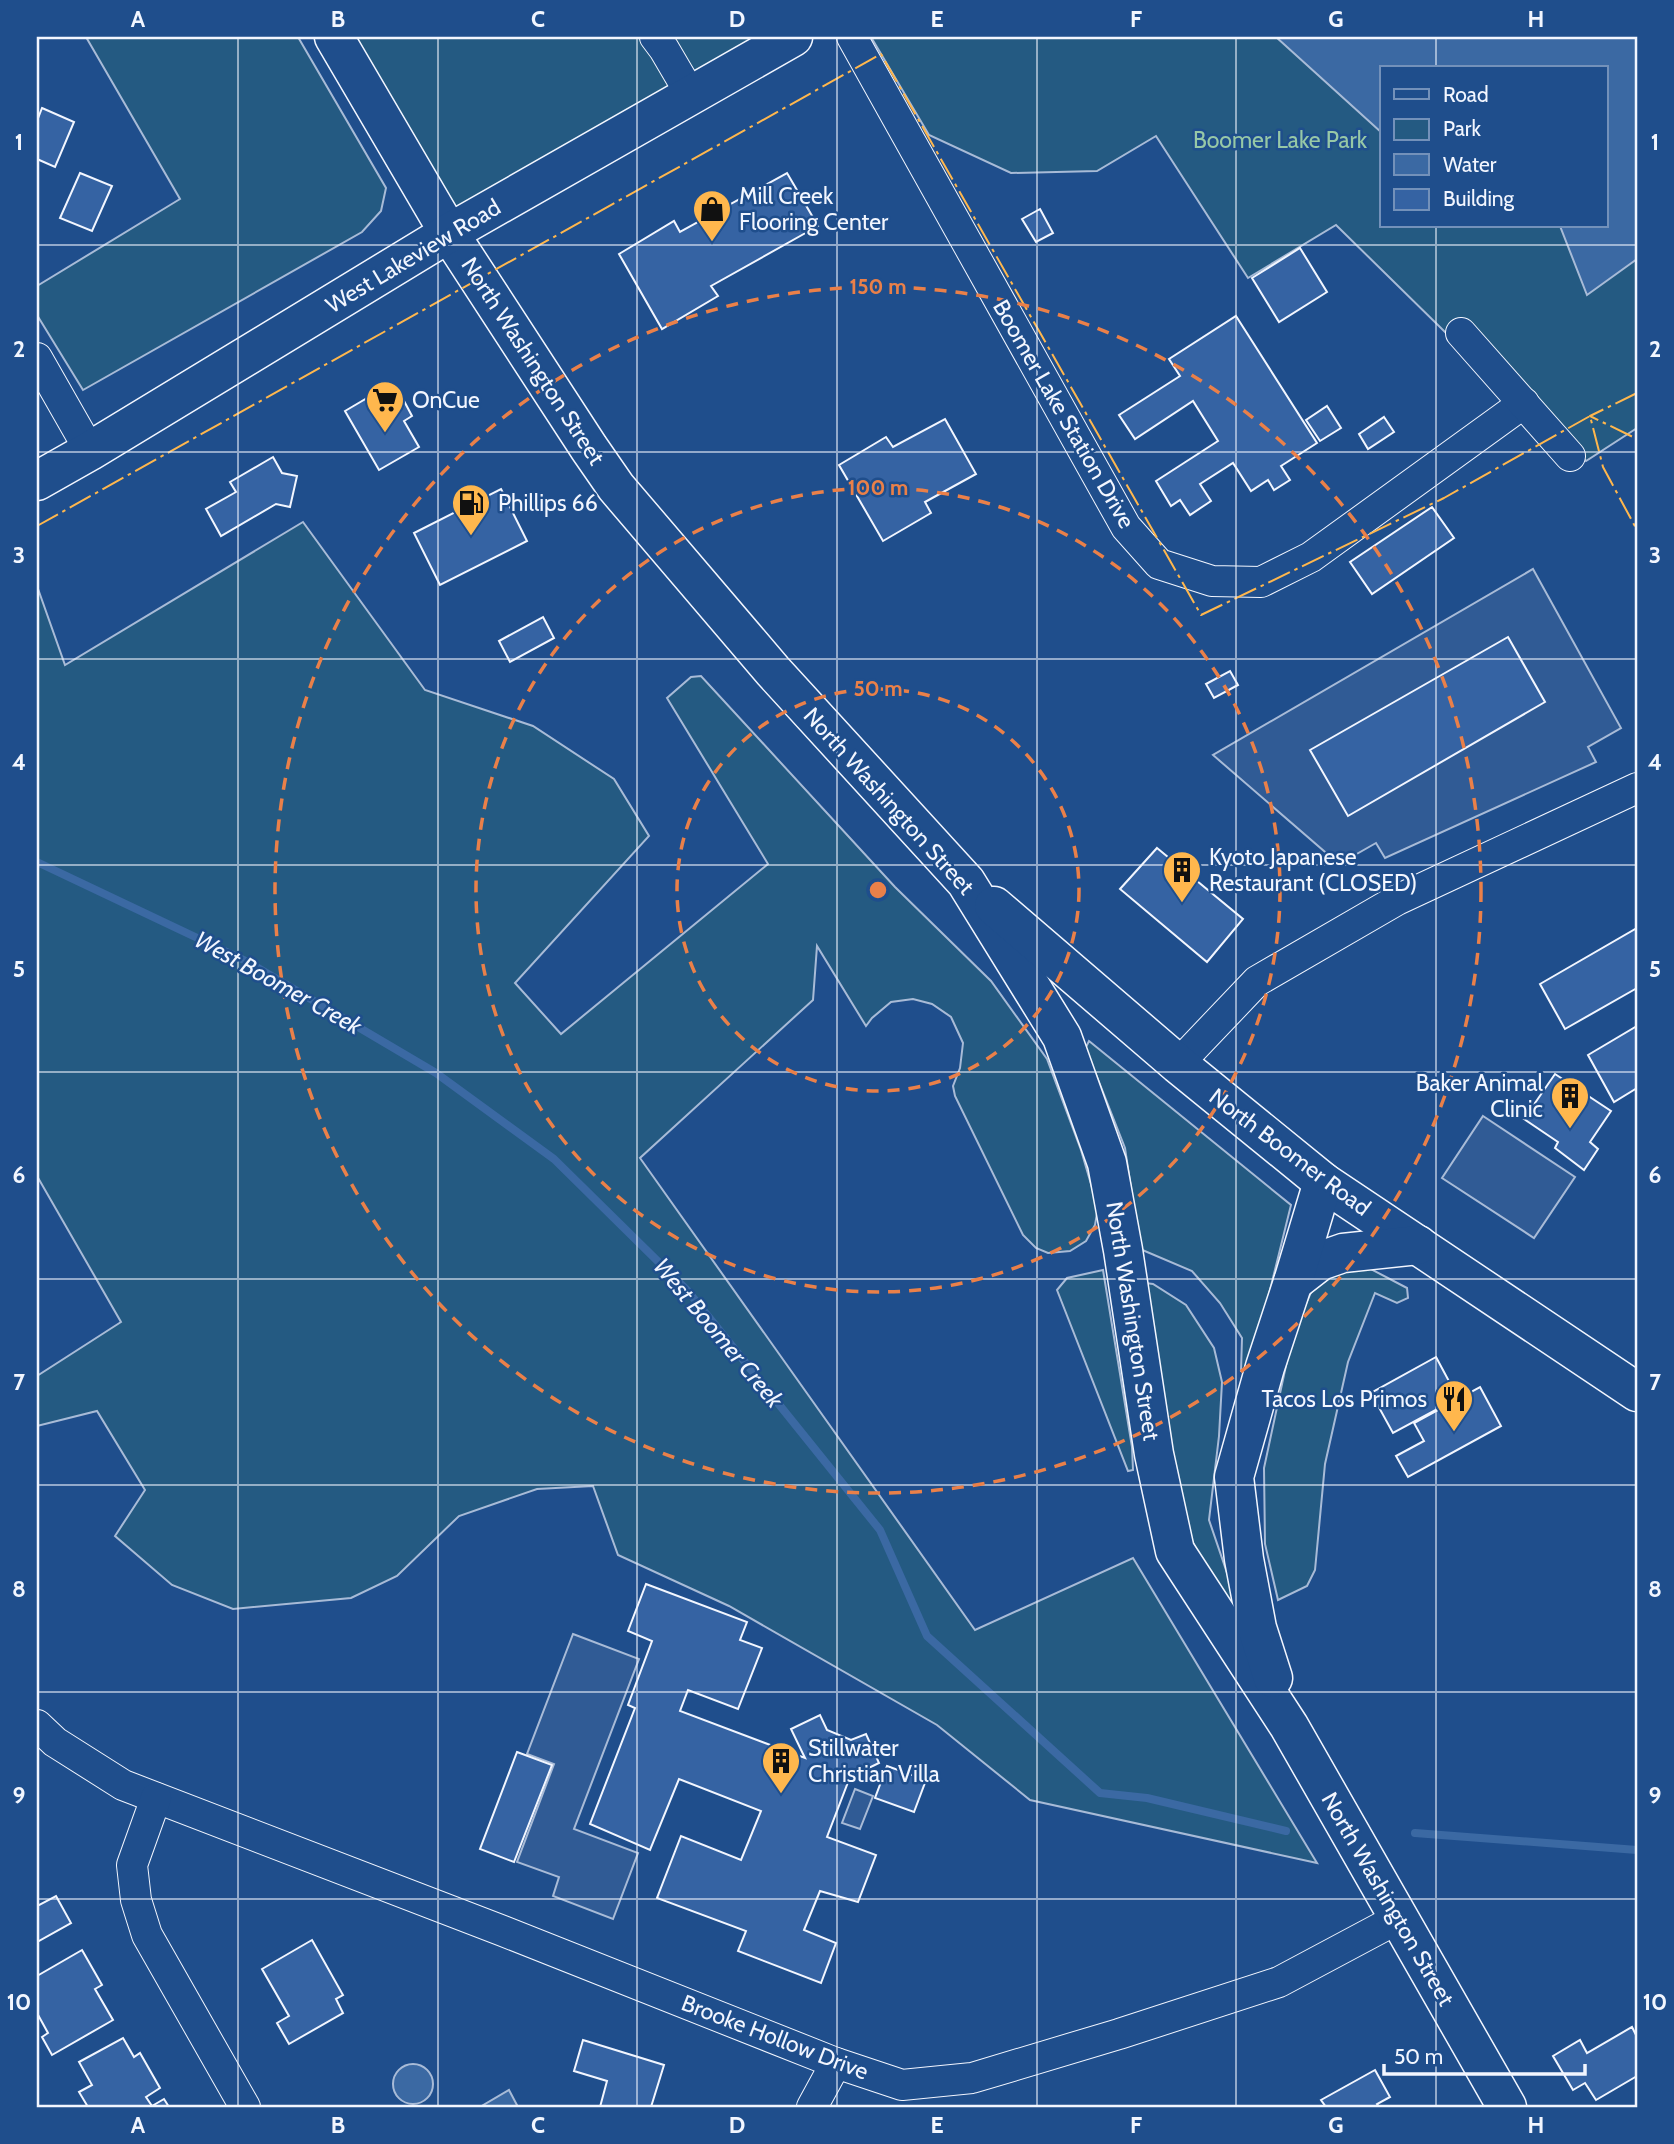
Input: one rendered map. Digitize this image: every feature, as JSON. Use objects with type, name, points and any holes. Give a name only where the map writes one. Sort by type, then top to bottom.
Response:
[{"type":"main road","name":"North Washington Street","points":[[334,37],[449,233],[616,487],[773,671],[966,882],[1062,1037],[1107,1163],[1154,1454],[1175,1551],[1289,1727],[1507,2107]]},
{"type":"main road","name":"West Lakeview Road","points":[[37,481],[449,233],[793,37]]},
{"type":"main road","name":"North Boomer Road","points":[[966,882],[1178,1064],[1323,1182],[1637,1392]]},
{"type":"main road","name":"North Washington Street","points":[[1289,1727],[1257,1628],[1244,1559],[1234,1477],[1323,1182]]},
{"type":"main road","points":[[1293,1282],[1320,1261],[1343,1253],[1418,1245]]},
{"type":"street","points":[[655,37],[691,95]]},
{"type":"street","name":"Boomer Lake Station Drive","points":[[852,37],[1126,527],[1159,564],[1212,581],[1261,582],[1311,557],[1524,404]]},
{"type":"street","points":[[1461,333],[1570,456]]},
{"type":"street","points":[[37,358],[90,451]]},
{"type":"street","points":[[1178,1064],[1257,981],[1397,900],[1637,788]]},
{"type":"street","name":"Brooke Hollow Drive","points":[[37,1725],[55,1742],[123,1785],[836,2063],[902,2085],[972,2078],[1279,1982],[1399,1918]]},
{"type":"street","points":[[156,1798],[132,1866],[136,1900],[147,1935],[245,2107]]},
{"type":"street","points":[[812,2107],[836,2063]]},
{"type":"green space","points":[[86,37],[298,37],[386,188],[381,211],[362,232],[83,390],[37,315],[37,286],[180,199]]},
{"type":"green space","points":[[341,37],[786,37],[450,229]]},
{"type":"green space","name":"Boomer Lake Park","points":[[871,37],[1637,37],[1637,428],[1586,461],[1499,385],[1336,225],[1248,278],[1156,136],[1097,171],[1011,173],[929,135]]},
{"type":"green space","points":[[303,522],[425,690],[533,726],[614,779],[649,836],[515,983],[561,1034],[768,864],[667,698],[691,677],[701,676],[895,887],[991,981],[1047,1059],[1081,1150],[1098,1208],[1095,1225],[1086,1241],[1070,1251],[1048,1253],[1036,1248],[1023,1235],[955,1096],[953,1086],[960,1068],[963,1043],[951,1017],[932,1004],[913,999],[891,1002],[866,1026],[817,946],[813,1000],[640,1158],[975,1630],[1133,1558],[1317,1863],[1030,1800],[937,1725],[729,1606],[618,1555],[593,1486],[537,1489],[459,1516],[397,1576],[351,1598],[233,1609],[172,1585],[115,1536],[145,1490],[97,1411],[37,1426],[37,1376],[121,1322],[37,1176],[37,586],[65,665]]},
{"type":"green space","points":[[1089,1041],[1291,1205],[1250,1371],[1241,1371],[1242,1338],[1220,1303],[1192,1271],[1140,1249],[1125,1148],[1084,1051]]},
{"type":"green space","points":[[1365,1266],[1407,1288],[1408,1298],[1397,1303],[1375,1293],[1348,1362],[1325,1464],[1315,1570],[1307,1586],[1278,1600],[1265,1544],[1264,1468],[1293,1333],[1312,1290],[1341,1270]]},
{"type":"green space","points":[[1103,1270],[1132,1447],[1133,1470],[1128,1471],[1057,1290],[1067,1278]]},
{"type":"green space","points":[[1145,1283],[1153,1284],[1186,1305],[1214,1348],[1222,1382],[1209,1520],[1241,1614],[1230,1623],[1179,1512]]},
{"type":"shaded area","points":[[1533,569],[1621,728],[1588,747],[1596,762],[1385,858],[1376,843],[1339,864],[1213,755]]},
{"type":"shaded area","points":[[1483,1116],[1575,1177],[1534,1238],[1442,1178]]},
{"type":"shaded area","points":[[573,1634],[639,1659],[574,1829],[638,1853],[613,1919],[553,1896],[559,1877],[517,1862],[554,1764],[527,1754]]},
{"type":"shaded area","points":[[855,1789],[873,1796],[860,1829],[842,1823]]},
{"type":"water","points":[[1276,37],[1637,37],[1637,259],[1587,295],[1561,228],[1608,228],[1608,66],[1380,66],[1380,131]]},
{"type":"water","points":[[413,2064],[421,2065],[427,2070],[432,2076],[432,2092],[427,2098],[421,2103],[413,2104],[405,2103],[399,2098],[394,2092],[393,2084],[394,2076],[399,2070],[405,2065]]},
{"type":"water","points":[[509,2090],[518,2107],[480,2107]]},
{"type":"building","points":[[42,108],[74,122],[55,167],[37,159],[37,121]]},
{"type":"building","points":[[80,173],[112,186],[92,231],[60,218]]},
{"type":"building","name":"Mill Creek Flooring Center","points":[[787,173],[818,226],[711,286],[718,296],[662,329],[619,254],[674,221],[680,232]]},
{"type":"building","points":[[1040,209],[1053,233],[1036,242],[1022,219]]},
{"type":"building","points":[[1300,248],[1327,292],[1279,322],[1252,278]]},
{"type":"building","points":[[1236,316],[1317,443],[1281,466],[1290,480],[1274,490],[1268,480],[1251,491],[1233,463],[1200,484],[1211,501],[1190,515],[1180,500],[1171,506],[1156,481],[1218,441],[1193,401],[1135,439],[1119,415],[1180,376],[1169,359]]},
{"type":"building","name":"OnCue","points":[[386,387],[396,406],[404,401],[412,416],[404,421],[419,447],[379,470],[345,411]]},
{"type":"building","points":[[1327,406],[1341,428],[1320,441],[1306,420]]},
{"type":"building","points":[[1384,417],[1394,432],[1368,449],[1359,434]]},
{"type":"building","points":[[945,419],[976,474],[925,502],[931,513],[883,541],[839,465],[886,437],[893,447]]},
{"type":"building","points":[[273,457],[282,473],[297,476],[290,507],[276,504],[221,536],[206,509],[236,492],[230,482]]},
{"type":"building","name":"Phillips 66","points":[[501,489],[527,541],[440,585],[414,533]]},
{"type":"building","points":[[1432,507],[1454,538],[1372,594],[1350,562]]},
{"type":"building","points":[[543,617],[554,638],[510,662],[499,641]]},
{"type":"building","points":[[1508,637],[1545,702],[1348,816],[1310,750]]},
{"type":"building","points":[[1230,671],[1238,685],[1214,698],[1206,684]]},
{"type":"building","name":"Kyoto Japanese Restaurant (CLOSED)","points":[[1157,848],[1243,919],[1207,962],[1120,889]]},
{"type":"building","points":[[1637,928],[1637,988],[1565,1029],[1540,984]]},
{"type":"building","points":[[1637,1026],[1637,1088],[1614,1102],[1588,1055]]},
{"type":"building","name":"Baker Animal Clinic","points":[[1555,1074],[1611,1111],[1590,1142],[1598,1149],[1584,1170],[1555,1148],[1558,1142],[1524,1119]]},
{"type":"building","points":[[1436,1357],[1458,1398],[1393,1433],[1371,1393]]},
{"type":"building","name":"Tacos Los Primos","points":[[1480,1387],[1501,1426],[1408,1477],[1396,1456],[1424,1441],[1414,1423]]},
{"type":"building","name":"Stillwater Christian Villa","points":[[646,1584],[747,1622],[740,1640],[762,1648],[738,1709],[688,1690],[680,1711],[805,1758],[791,1729],[820,1715],[827,1730],[851,1740],[866,1734],[879,1763],[850,1777],[827,1837],[876,1855],[858,1902],[820,1891],[804,1930],[836,1943],[821,1983],[738,1951],[746,1931],[657,1898],[681,1836],[741,1860],[761,1811],[679,1779],[650,1850],[590,1824],[635,1708],[628,1705],[652,1641],[628,1631]]},
{"type":"building","points":[[517,1752],[552,1765],[514,1862],[480,1849]]},
{"type":"building","points":[[887,1766],[926,1780],[914,1812],[875,1798]]},
{"type":"building","points":[[56,1896],[71,1923],[37,1942],[37,1906]]},
{"type":"building","points":[[312,1940],[343,1995],[336,1999],[343,2013],[289,2044],[277,2023],[289,2016],[262,1969]]},
{"type":"building","points":[[82,1950],[102,1985],[95,1989],[113,2020],[52,2055],[42,2037],[48,2033],[37,2013],[37,1976]]},
{"type":"building","points":[[1632,2027],[1637,2037],[1637,2076],[1596,2100],[1585,2083],[1573,2090],[1553,2056],[1580,2040],[1587,2053]]},
{"type":"building","points":[[123,2038],[134,2057],[140,2053],[160,2088],[146,2097],[152,2106],[164,2099],[169,2107],[88,2107],[79,2092],[92,2085],[79,2062]]},
{"type":"building","points":[[583,2040],[664,2065],[651,2107],[600,2107],[607,2081],[574,2071]]},
{"type":"building","points":[[1375,2070],[1390,2097],[1377,2104],[1379,2107],[1326,2107],[1321,2100]]},
{"type":"waterway","name":"West Boomer Creek","points":[[37,862],[248,962],[436,1073],[554,1159],[687,1290],[880,1530],[927,1636],[1100,1793],[1147,1798],[1286,1831]]},
{"type":"waterway","points":[[1415,1833],[1637,1850]]},
{"type":"power","points":[[37,526],[881,54],[1201,615],[1444,498],[1590,416],[1603,467],[1637,530]]},
{"type":"power","points":[[1637,393],[1590,416],[1637,439]]},
{"type":"place","name":"Mill Creek Flooring Center","points":[[712,243]]},
{"type":"place","name":"OnCue","points":[[385,434]]},
{"type":"place","name":"Phillips 66","points":[[471,537]]},
{"type":"place","name":"Kyoto Japanese Restaurant (CLOSED)","points":[[1182,904]]},
{"type":"place","name":"Baker Animal Clinic","points":[[1570,1130]]},
{"type":"place","name":"Tacos Los Primos","points":[[1454,1433]]},
{"type":"place","name":"Stillwater Christian Villa","points":[[781,1795]]}]
